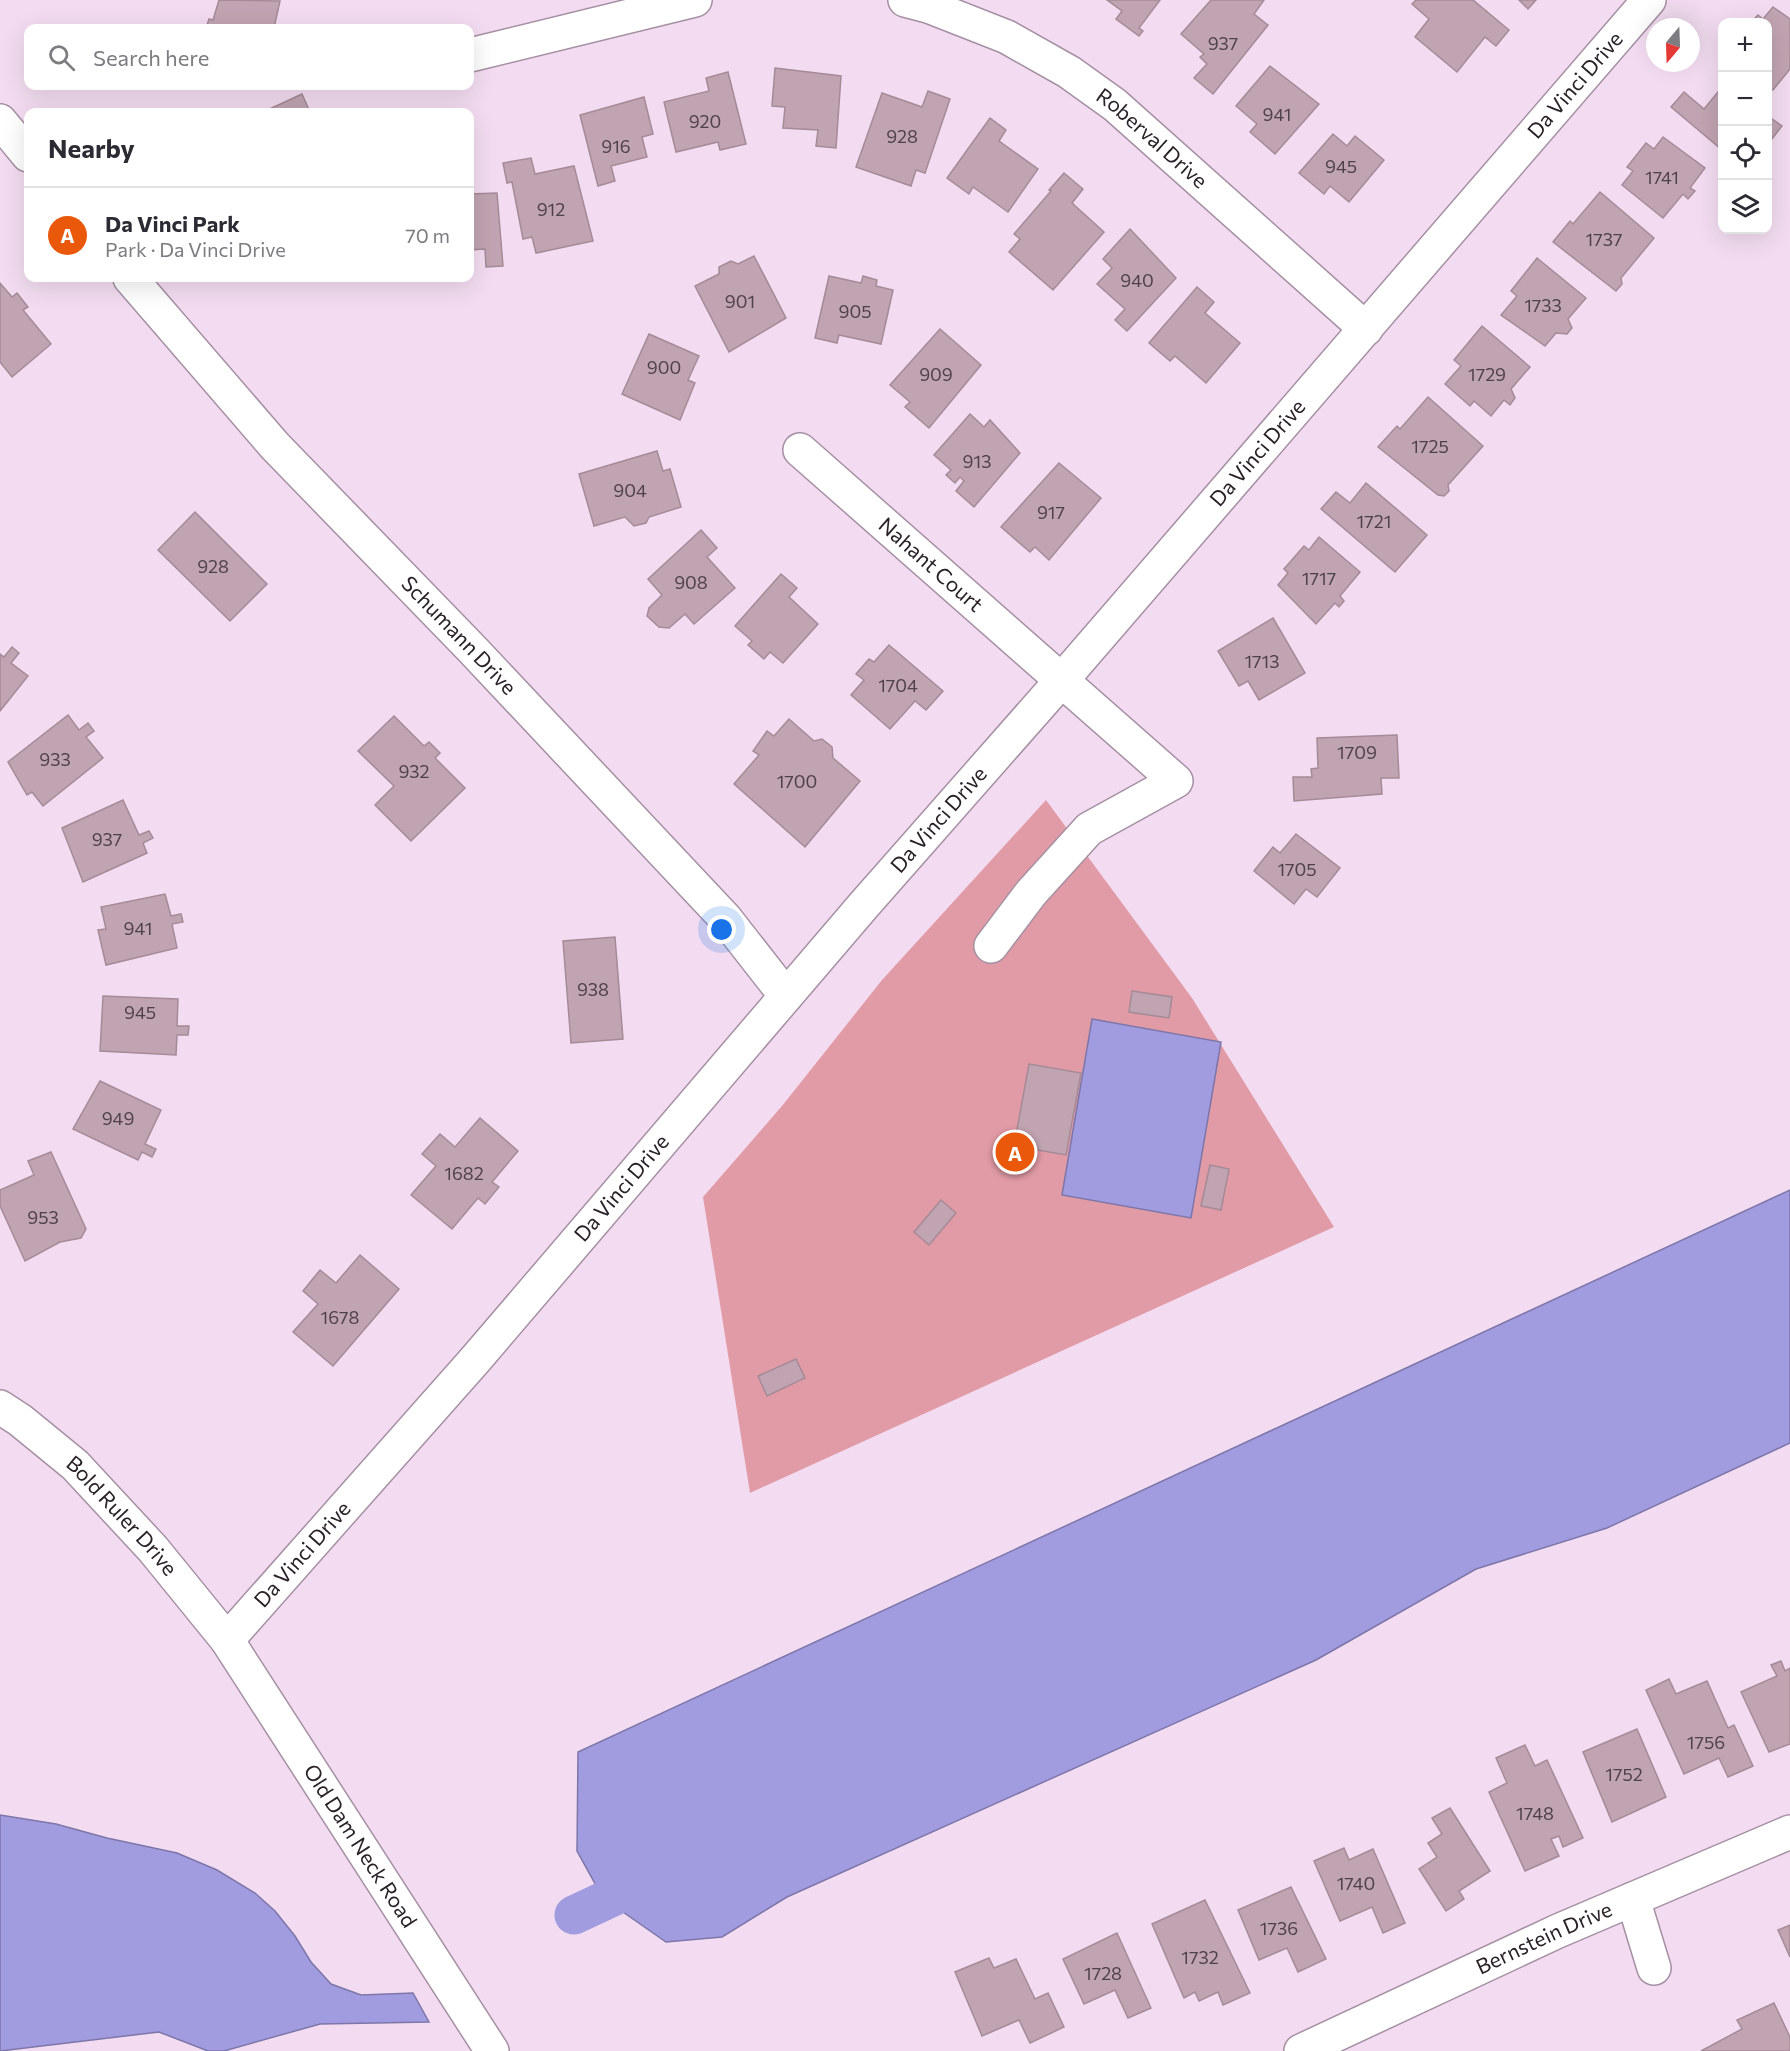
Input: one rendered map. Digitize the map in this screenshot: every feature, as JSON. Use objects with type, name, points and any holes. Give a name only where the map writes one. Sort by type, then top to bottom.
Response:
[{"type":"street","points":[[474,54],[694,0]]},
{"type":"street","name":"Roberval Drive","points":[[905,0],[928,6],[1008,37],[1078,79],[1115,105],[1366,329]]},
{"type":"street","name":"Da Vinci Drive","points":[[227,1640],[475,1360],[870,897],[1061,681],[1649,0]]},
{"type":"street","points":[[0,121],[24,150]]},
{"type":"street","name":"Schumann Drive","points":[[133,282],[275,446],[472,649],[725,918],[786,996]]},
{"type":"street","name":"Nahant Court","points":[[800,450],[1176,781],[1089,829],[1031,893],[992,946]]},
{"type":"street","name":"Bold Ruler Drive","points":[[0,1407],[20,1420],[75,1465],[153,1549],[227,1640]]},
{"type":"street","name":"Old Dam Neck Road","points":[[227,1640],[492,2051]]},
{"type":"street","name":"Bernstein Drive","points":[[1301,2051],[1558,1932],[1790,1832]]},
{"type":"street","points":[[1633,1899],[1654,1968]]},
{"type":"shaded area","points":[[1046,800],[1192,998],[1334,1227],[750,1493],[703,1197],[782,1106],[882,980]]},
{"type":"shaded area","points":[[1092,1019],[1221,1042],[1191,1218],[1062,1195]]},
{"type":"shaded area","points":[[1790,1190],[1790,1443],[1607,1528],[1476,1569],[1316,1660],[787,1897],[722,1937],[666,1942],[603,1898],[577,1851],[578,1752]]},
{"type":"shaded area","points":[[0,1815],[56,1824],[177,1853],[217,1870],[255,1893],[275,1911],[295,1936],[311,1962],[331,1984],[361,1995],[413,1993],[429,2022],[320,2024],[224,2051],[208,2051],[159,2032],[0,2051]]},
{"type":"building","points":[[219,0],[280,1],[275,24],[207,24],[209,19],[213,20]]},
{"type":"building","points":[[1107,0],[1160,0],[1139,28],[1143,31],[1139,36],[1116,19],[1122,11]]},
{"type":"building","points":[[1211,0],[1264,0],[1254,14],[1268,25],[1213,94],[1194,78],[1207,64],[1200,57],[1204,54],[1181,34]]},
{"type":"building","points":[[1416,0],[1473,0],[1509,30],[1496,46],[1485,37],[1457,72],[1415,37],[1429,19],[1412,4]]},
{"type":"building","points":[[1519,0],[1536,0],[1528,9]]},
{"type":"building","points":[[1773,7],[1790,19],[1790,69],[1773,90],[1772,18],[1764,18]]},
{"type":"building","points":[[1270,66],[1319,104],[1275,154],[1250,132],[1257,124],[1236,106]]},
{"type":"building","points":[[775,68],[841,76],[836,148],[816,146],[818,130],[783,128],[785,107],[772,106]]},
{"type":"building","points":[[728,72],[746,144],[720,150],[718,142],[676,152],[664,102],[709,91],[706,78]]},
{"type":"building","points":[[928,91],[950,99],[925,173],[916,170],[911,186],[856,167],[882,93],[922,107]]},
{"type":"building","points":[[1684,92],[1704,109],[1718,92],[1718,147],[1671,107]]},
{"type":"building","points":[[302,94],[308,108],[272,108]]},
{"type":"building","points":[[644,97],[653,134],[642,137],[647,157],[611,166],[615,181],[598,186],[580,115]]},
{"type":"building","points":[[990,118],[1006,130],[999,141],[1038,169],[1008,212],[973,187],[969,194],[947,178]]},
{"type":"building","points":[[1772,119],[1782,126],[1772,139]]},
{"type":"building","points":[[1333,134],[1347,146],[1355,136],[1384,160],[1349,202],[1330,186],[1324,194],[1299,173]]},
{"type":"building","points":[[1663,137],[1705,168],[1690,188],[1695,191],[1688,199],[1683,194],[1663,218],[1622,185],[1633,171],[1627,167],[1646,143],[1654,149]]},
{"type":"building","points":[[531,158],[535,174],[574,166],[593,241],[536,253],[532,237],[523,239],[512,182],[507,183],[503,163]]},
{"type":"building","points":[[1064,173],[1083,189],[1072,203],[1104,232],[1053,290],[1009,252],[1020,239],[1014,234]]},
{"type":"building","points":[[1600,192],[1654,238],[1621,278],[1622,284],[1616,291],[1553,242],[1570,221],[1573,224]]},
{"type":"building","points":[[497,193],[503,266],[486,267],[485,249],[474,250],[474,194]]},
{"type":"building","points":[[1130,229],[1176,278],[1127,331],[1115,320],[1125,309],[1097,284],[1112,268],[1103,259]]},
{"type":"building","points":[[754,256],[786,318],[729,352],[695,286],[719,274],[719,267],[731,261],[738,264]]},
{"type":"building","points":[[1537,258],[1586,298],[1568,319],[1572,328],[1567,334],[1556,333],[1545,346],[1501,315],[1517,296],[1511,291]]},
{"type":"building","points":[[829,276],[861,283],[863,276],[877,280],[876,286],[893,290],[881,344],[839,335],[837,343],[815,338]]},
{"type":"building","points":[[0,283],[12,297],[17,293],[28,307],[23,310],[51,344],[12,377],[0,362]]},
{"type":"building","points":[[1197,287],[1214,302],[1205,313],[1240,343],[1206,383],[1175,356],[1170,361],[1149,343]]},
{"type":"building","points":[[1482,326],[1530,367],[1511,389],[1515,398],[1510,405],[1504,400],[1491,416],[1474,401],[1470,406],[1445,384],[1461,366],[1454,360]]},
{"type":"building","points":[[940,329],[981,365],[929,428],[905,407],[910,402],[890,385]]},
{"type":"building","points":[[649,334],[699,356],[688,380],[695,383],[680,420],[622,394]]},
{"type":"building","points":[[1428,397],[1483,446],[1448,485],[1449,491],[1444,496],[1438,495],[1378,447],[1397,426],[1400,429]]},
{"type":"building","points":[[970,414],[984,427],[990,420],[1020,453],[974,507],[956,491],[964,481],[960,477],[955,483],[946,475],[951,470],[934,455]]},
{"type":"building","points":[[657,451],[663,471],[670,469],[681,507],[649,517],[646,523],[634,526],[625,517],[594,526],[579,474]]},
{"type":"building","points":[[1059,463],[1101,498],[1049,560],[1035,547],[1030,552],[1001,527]]},
{"type":"building","points":[[1366,483],[1427,535],[1395,572],[1321,509],[1336,492],[1350,503]]},
{"type":"building","points":[[195,512],[267,584],[230,621],[158,550]]},
{"type":"building","points":[[701,530],[717,548],[707,557],[735,588],[694,624],[685,614],[669,628],[659,627],[647,616],[649,608],[662,595],[648,579]]},
{"type":"building","points":[[1319,537],[1360,572],[1340,596],[1344,601],[1339,607],[1335,603],[1316,624],[1278,585],[1288,573],[1284,569],[1304,546],[1309,550]]},
{"type":"building","points":[[781,574],[797,588],[789,597],[818,624],[783,663],[770,652],[764,659],[748,645],[752,641],[735,626]]},
{"type":"building","points":[[1273,618],[1305,673],[1259,700],[1248,681],[1239,686],[1218,651]]},
{"type":"building","points":[[889,645],[943,691],[926,710],[915,701],[890,729],[851,695],[864,680],[856,674],[869,659],[874,662]]},
{"type":"building","points":[[12,647],[19,653],[11,663],[28,676],[0,711],[0,654],[4,657]]},
{"type":"building","points":[[68,715],[79,730],[88,723],[94,731],[86,737],[103,758],[43,806],[32,792],[27,795],[8,762]]},
{"type":"building","points":[[394,716],[424,746],[429,742],[440,753],[435,758],[465,788],[411,841],[375,805],[394,786],[358,751]]},
{"type":"building","points":[[789,719],[814,741],[822,739],[832,747],[833,758],[860,781],[805,847],[734,784],[759,755],[753,751],[767,731],[774,736]]},
{"type":"building","points":[[1397,735],[1399,778],[1381,778],[1382,794],[1294,801],[1293,777],[1312,777],[1311,769],[1318,768],[1317,738]]},
{"type":"building","points":[[123,800],[139,835],[149,831],[153,838],[143,843],[147,853],[83,882],[62,828]]},
{"type":"building","points":[[1296,834],[1340,868],[1317,897],[1306,889],[1294,904],[1254,871],[1273,847],[1280,853]]},
{"type":"building","points":[[165,894],[171,916],[181,914],[183,922],[172,924],[177,948],[106,965],[98,930],[106,929],[101,907]]},
{"type":"building","points":[[615,937],[623,1039],[571,1043],[563,941]]},
{"type":"building","points":[[1132,991],[1172,997],[1169,1018],[1129,1012]]},
{"type":"building","points":[[103,996],[178,999],[177,1026],[189,1026],[188,1035],[177,1035],[176,1055],[100,1051]]},
{"type":"building","points":[[1029,1064],[1081,1073],[1066,1155],[1014,1146]]},
{"type":"building","points":[[100,1081],[161,1110],[145,1144],[156,1149],[152,1157],[142,1152],[138,1160],[73,1129]]},
{"type":"building","points":[[480,1118],[518,1151],[492,1182],[499,1187],[485,1204],[478,1198],[452,1229],[411,1195],[436,1166],[422,1154],[440,1134],[455,1147]]},
{"type":"building","points":[[51,1152],[86,1229],[81,1238],[60,1242],[25,1261],[0,1206],[0,1190],[34,1175],[28,1161]]},
{"type":"building","points":[[1210,1165],[1229,1169],[1221,1210],[1201,1206]]},
{"type":"building","points":[[941,1200],[956,1213],[929,1245],[914,1232]]},
{"type":"building","points":[[360,1255],[399,1289],[333,1366],[293,1332],[318,1304],[303,1291],[320,1270],[336,1283]]},
{"type":"building","points":[[796,1359],[805,1378],[767,1396],[758,1376]]},
{"type":"building","points":[[1781,1661],[1785,1671],[1790,1668],[1790,1744],[1769,1752],[1741,1692],[1777,1676],[1771,1665]]},
{"type":"building","points":[[1669,1679],[1676,1694],[1707,1681],[1728,1728],[1734,1725],[1753,1766],[1728,1777],[1719,1758],[1684,1774],[1646,1690]]},
{"type":"building","points":[[1637,1729],[1666,1797],[1612,1822],[1583,1752]]},
{"type":"building","points":[[1525,1745],[1535,1766],[1547,1760],[1583,1838],[1563,1847],[1559,1836],[1551,1839],[1559,1856],[1525,1871],[1489,1792],[1507,1783],[1496,1758]]},
{"type":"building","points":[[1450,1808],[1490,1871],[1459,1891],[1464,1899],[1446,1911],[1419,1869],[1437,1857],[1428,1843],[1442,1834],[1432,1818]]},
{"type":"building","points":[[1344,1848],[1349,1860],[1373,1849],[1405,1923],[1383,1933],[1372,1907],[1340,1921],[1314,1861]]},
{"type":"building","points":[[1291,1887],[1326,1959],[1298,1972],[1287,1948],[1259,1960],[1238,1910]]},
{"type":"building","points":[[1205,1900],[1250,1993],[1223,2005],[1218,1992],[1199,2001],[1195,1992],[1184,1998],[1152,1924]]},
{"type":"building","points":[[1790,1925],[1790,1957],[1778,1930]]},
{"type":"building","points":[[1117,1933],[1151,2008],[1128,2018],[1115,1990],[1084,2004],[1063,1959]]},
{"type":"building","points":[[989,1958],[994,1968],[1016,1959],[1035,1999],[1048,1993],[1064,2027],[1030,2043],[1019,2020],[982,2036],[955,1972]]},
{"type":"building","points":[[1774,2003],[1790,2037],[1790,2051],[1701,2051],[1742,2029],[1737,2020]]},
{"type":"waterway","points":[[574,1915],[653,1878]]},
{"type":"place","name":"Da Vinci Park","points":[[1015,1152]]}]
